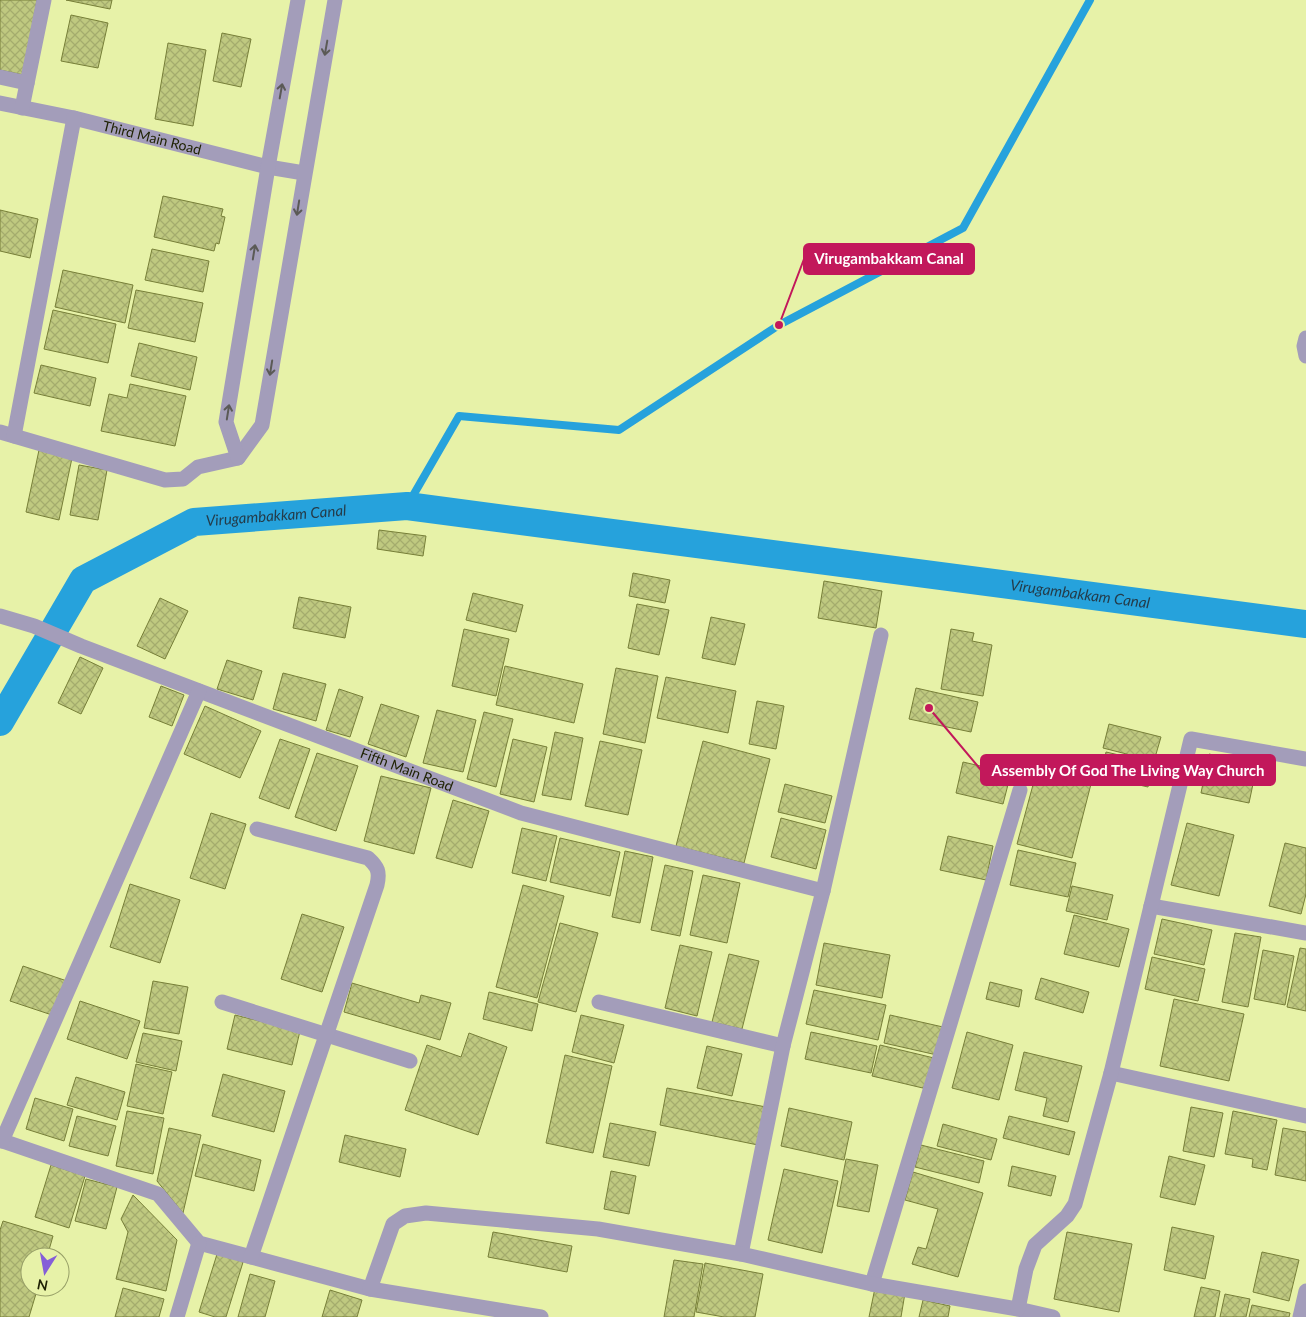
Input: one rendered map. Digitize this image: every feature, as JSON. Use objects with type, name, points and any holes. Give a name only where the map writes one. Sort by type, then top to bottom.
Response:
[{"type":"street","points":[[22,108],[44,0]]},
{"type":"street","points":[[238,458],[226,422],[298,0]]},
{"type":"street","points":[[74,118],[7,434],[165,480],[183,480],[198,467],[238,458],[262,425],[335,0]]},
{"type":"street","points":[[0,77],[27,83]]},
{"type":"street","name":"Third Main Road","points":[[0,104],[74,118],[268,167],[304,173]]},
{"type":"street","points":[[1306,338],[1304,346],[1306,356]]},
{"type":"street","name":"Fifth Main Road","points":[[0,616],[34,626],[81,646],[521,813],[823,891]]},
{"type":"street","points":[[741,1254],[783,1046],[823,891],[881,635]]},
{"type":"street","points":[[199,691],[1,1141],[158,1194],[199,1243],[370,1289],[541,1317]]},
{"type":"street","points":[[1018,1309],[1026,1269],[1035,1245],[1067,1216],[1075,1204],[1111,1073],[1191,739],[1306,759]]},
{"type":"street","points":[[872,1284],[1020,790]]},
{"type":"street","points":[[251,1257],[380,874],[377,866],[368,858],[257,829]]},
{"type":"street","points":[[1151,906],[1306,933]]},
{"type":"street","points":[[222,1002],[410,1062]]},
{"type":"street","points":[[599,1002],[783,1046]]},
{"type":"street","points":[[1111,1073],[1306,1116]]},
{"type":"street","points":[[370,1289],[393,1224],[405,1216],[426,1213],[598,1230],[741,1254],[872,1284],[1018,1309],[1053,1317]]},
{"type":"street","points":[[177,1317],[199,1243]]},
{"type":"street","points":[[1300,1317],[1306,1291]]},
{"type":"building","points":[[0,0],[37,0],[24,75],[0,70]]},
{"type":"building","points":[[66,0],[112,0],[110,9]]},
{"type":"building","points":[[71,15],[108,23],[98,68],[61,61]]},
{"type":"building","points":[[222,33],[251,39],[241,87],[213,81]]},
{"type":"building","points":[[168,43],[206,50],[193,126],[155,119]]},
{"type":"building","points":[[163,196],[223,209],[221,216],[225,217],[219,244],[216,243],[214,251],[154,237]]},
{"type":"building","points":[[0,210],[38,219],[30,258],[0,251]]},
{"type":"building","points":[[152,249],[209,261],[203,292],[145,280]]},
{"type":"building","points":[[63,270],[133,285],[125,323],[55,307]]},
{"type":"building","points":[[136,290],[203,303],[195,342],[128,328]]},
{"type":"building","points":[[53,310],[116,324],[108,363],[44,349]]},
{"type":"building","points":[[139,343],[197,357],[190,390],[131,376]]},
{"type":"building","points":[[41,365],[96,378],[90,406],[34,393]]},
{"type":"building","points":[[130,384],[186,396],[175,446],[101,431],[109,394],[127,398]]},
{"type":"building","points":[[39,450],[72,458],[59,520],[26,512]]},
{"type":"building","points":[[79,465],[107,470],[98,520],[70,515]]},
{"type":"building","points":[[379,530],[426,536],[423,556],[377,549]]},
{"type":"building","points":[[633,573],[670,580],[665,603],[629,596]]},
{"type":"building","points":[[824,581],[882,591],[876,628],[818,618]]},
{"type":"building","points":[[473,593],[523,605],[516,632],[466,620]]},
{"type":"building","points":[[299,597],[351,607],[345,638],[293,628]]},
{"type":"building","points":[[160,598],[188,611],[165,659],[137,646]]},
{"type":"building","points":[[637,604],[669,610],[659,655],[628,648]]},
{"type":"building","points":[[711,617],[745,624],[735,665],[702,658]]},
{"type":"building","points":[[464,629],[509,639],[496,696],[452,686]]},
{"type":"building","points":[[951,629],[974,633],[972,641],[992,645],[983,696],[941,689]]},
{"type":"building","points":[[80,657],[103,668],[81,714],[58,703]]},
{"type":"building","points":[[227,660],[262,671],[253,700],[217,689]]},
{"type":"building","points":[[505,666],[583,684],[574,723],[496,705]]},
{"type":"building","points":[[616,668],[658,676],[645,743],[603,734]]},
{"type":"building","points":[[283,673],[326,684],[316,721],[273,709]]},
{"type":"building","points":[[666,677],[736,691],[728,733],[657,718]]},
{"type":"building","points":[[161,686],[184,695],[172,726],[149,717]]},
{"type":"building","points":[[916,688],[978,702],[971,732],[909,719]]},
{"type":"building","points":[[339,689],[363,697],[350,737],[326,730]]},
{"type":"building","points":[[757,701],[784,706],[776,749],[749,744]]},
{"type":"building","points":[[381,704],[419,716],[406,757],[368,744]]},
{"type":"building","points":[[205,706],[261,731],[240,778],[184,754]]},
{"type":"building","points":[[437,710],[476,720],[463,772],[423,763]]},
{"type":"building","points":[[484,712],[513,719],[496,787],[467,779]]},
{"type":"building","points":[[1109,724],[1161,737],[1154,761],[1103,748]]},
{"type":"building","points":[[555,732],[583,738],[571,800],[542,795]]},
{"type":"building","points":[[280,739],[310,749],[289,809],[259,798]]},
{"type":"building","points":[[513,739],[547,747],[534,802],[500,794]]},
{"type":"building","points":[[600,741],[642,750],[628,815],[585,806]]},
{"type":"building","points":[[703,741],[770,759],[744,863],[676,846]]},
{"type":"building","points":[[1106,752],[1154,763],[1148,787],[1100,776]]},
{"type":"building","points":[[317,753],[358,766],[336,831],[295,817]]},
{"type":"building","points":[[1209,754],[1257,765],[1249,803],[1201,793]]},
{"type":"building","points":[[963,762],[1011,773],[1003,804],[956,793]]},
{"type":"building","points":[[1037,770],[1091,784],[1072,858],[1017,844]]},
{"type":"building","points":[[381,776],[431,788],[414,854],[364,841]]},
{"type":"building","points":[[785,784],[832,796],[825,823],[778,812]]},
{"type":"building","points":[[453,800],[489,811],[472,868],[436,858]]},
{"type":"building","points":[[211,813],[246,824],[225,889],[190,878]]},
{"type":"building","points":[[781,818],[826,830],[816,869],[771,857]]},
{"type":"building","points":[[1187,823],[1234,835],[1219,896],[1171,885]]},
{"type":"building","points":[[522,828],[557,836],[546,881],[512,873]]},
{"type":"building","points":[[948,836],[993,846],[986,880],[940,870]]},
{"type":"building","points":[[560,838],[620,852],[610,896],[550,882]]},
{"type":"building","points":[[1285,843],[1306,848],[1306,894],[1301,914],[1269,906]]},
{"type":"building","points":[[1018,850],[1076,863],[1068,897],[1010,885]]},
{"type":"building","points":[[625,851],[653,857],[640,923],[612,917]]},
{"type":"building","points":[[665,865],[693,871],[680,936],[651,930]]},
{"type":"building","points":[[703,875],[740,883],[727,943],[690,935]]},
{"type":"building","points":[[130,884],[180,900],[160,963],[110,947]]},
{"type":"building","points":[[523,885],[564,896],[537,998],[496,987]]},
{"type":"building","points":[[1072,886],[1113,895],[1107,920],[1066,911]]},
{"type":"building","points":[[302,914],[344,927],[322,992],[281,979]]},
{"type":"building","points":[[1074,915],[1129,929],[1119,967],[1064,954]]},
{"type":"building","points":[[1162,919],[1212,930],[1204,965],[1154,954]]},
{"type":"building","points":[[560,923],[598,933],[576,1012],[538,1002]]},
{"type":"building","points":[[1235,933],[1261,937],[1248,1007],[1222,1002]]},
{"type":"building","points":[[824,943],[890,955],[882,998],[816,985]]},
{"type":"building","points":[[680,945],[712,952],[697,1016],[665,1008]]},
{"type":"building","points":[[1300,948],[1306,949],[1306,1011],[1287,1007]]},
{"type":"building","points":[[1263,950],[1294,956],[1285,1005],[1254,999]]},
{"type":"building","points":[[729,954],[759,961],[742,1029],[712,1022]]},
{"type":"building","points":[[1152,957],[1205,969],[1198,1001],[1145,989]]},
{"type":"building","points":[[23,966],[67,981],[55,1016],[10,1001]]},
{"type":"building","points":[[1041,978],[1089,992],[1083,1013],[1035,999]]},
{"type":"building","points":[[153,981],[188,987],[179,1034],[144,1028]]},
{"type":"building","points":[[990,982],[1022,990],[1019,1007],[986,999]]},
{"type":"building","points":[[352,983],[419,1003],[421,995],[451,1003],[440,1040],[344,1012]]},
{"type":"building","points":[[814,990],[886,1005],[878,1040],[806,1024]]},
{"type":"building","points":[[489,992],[538,1004],[532,1031],[483,1019]]},
{"type":"building","points":[[1174,999],[1244,1014],[1229,1081],[1160,1066]]},
{"type":"building","points":[[80,1001],[140,1021],[127,1059],[67,1039]]},
{"type":"building","points":[[235,1015],[300,1031],[292,1065],[227,1049]]},
{"type":"building","points":[[581,1015],[624,1025],[614,1063],[572,1052]]},
{"type":"building","points":[[890,1015],[943,1027],[937,1055],[884,1043]]},
{"type":"building","points":[[811,1032],[877,1046],[871,1073],[805,1059]]},
{"type":"building","points":[[967,1032],[1013,1045],[999,1100],[952,1088]]},
{"type":"building","points":[[143,1033],[182,1041],[176,1071],[136,1062]]},
{"type":"building","points":[[469,1033],[507,1047],[478,1135],[405,1110],[427,1045],[461,1057]]},
{"type":"building","points":[[880,1045],[934,1058],[927,1089],[872,1076]]},
{"type":"building","points":[[707,1046],[742,1054],[732,1096],[697,1088]]},
{"type":"building","points":[[1024,1052],[1082,1066],[1068,1122],[1043,1116],[1047,1098],[1015,1090]]},
{"type":"building","points":[[565,1055],[612,1066],[593,1153],[546,1143]]},
{"type":"building","points":[[136,1064],[172,1072],[163,1114],[127,1106]]},
{"type":"building","points":[[223,1074],[285,1091],[274,1132],[212,1116]]},
{"type":"building","points":[[76,1077],[125,1092],[117,1120],[67,1105]]},
{"type":"building","points":[[667,1088],[766,1107],[758,1145],[660,1125]]},
{"type":"building","points":[[35,1098],[73,1109],[64,1141],[26,1129]]},
{"type":"building","points":[[1191,1107],[1223,1113],[1214,1157],[1183,1151]]},
{"type":"building","points":[[789,1108],[852,1122],[844,1160],[781,1146]]},
{"type":"building","points":[[127,1111],[164,1118],[153,1174],[116,1166]]},
{"type":"building","points":[[1233,1111],[1277,1120],[1267,1170],[1252,1167],[1253,1159],[1225,1154]]},
{"type":"building","points":[[77,1116],[116,1126],[108,1156],[69,1146]]},
{"type":"building","points":[[1009,1116],[1075,1132],[1069,1155],[1003,1138]]},
{"type":"building","points":[[610,1123],[656,1132],[649,1166],[603,1157]]},
{"type":"building","points":[[943,1124],[997,1139],[991,1160],[937,1146]]},
{"type":"building","points":[[169,1128],[201,1135],[183,1213],[157,1181]]},
{"type":"building","points":[[1283,1128],[1306,1132],[1306,1181],[1275,1175]]},
{"type":"building","points":[[345,1135],[406,1149],[400,1177],[339,1162]]},
{"type":"building","points":[[203,1144],[261,1160],[254,1191],[195,1176]]},
{"type":"building","points":[[921,1145],[984,1161],[979,1183],[915,1167]]},
{"type":"building","points":[[1169,1156],[1205,1165],[1195,1205],[1160,1197]]},
{"type":"building","points":[[846,1159],[878,1165],[869,1212],[837,1206]]},
{"type":"building","points":[[51,1165],[85,1176],[69,1228],[35,1217]]},
{"type":"building","points":[[1012,1166],[1056,1176],[1051,1196],[1008,1186]]},
{"type":"building","points":[[784,1169],[838,1181],[822,1253],[768,1240]]},
{"type":"building","points":[[611,1171],[636,1176],[629,1214],[604,1209]]},
{"type":"building","points":[[913,1172],[983,1193],[958,1277],[912,1264],[918,1247],[926,1249],[938,1209],[905,1200]]},
{"type":"building","points":[[86,1179],[117,1187],[106,1229],[75,1221]]},
{"type":"building","points":[[133,1195],[177,1240],[166,1291],[116,1279],[128,1232],[121,1219]]},
{"type":"building","points":[[3,1221],[53,1236],[50,1247],[20,1247],[20,1297],[35,1297],[29,1317],[0,1317],[0,1230]]},
{"type":"building","points":[[1172,1227],[1214,1236],[1205,1279],[1164,1270]]},
{"type":"building","points":[[493,1232],[572,1246],[567,1272],[488,1257]]},
{"type":"building","points":[[1067,1232],[1132,1244],[1119,1312],[1054,1299]]},
{"type":"building","points":[[218,1251],[244,1259],[226,1317],[215,1317],[199,1312]]},
{"type":"building","points":[[1262,1252],[1299,1260],[1289,1301],[1253,1292]]},
{"type":"building","points":[[674,1260],[703,1264],[694,1317],[664,1317]]},
{"type":"building","points":[[705,1263],[763,1274],[755,1317],[724,1317],[696,1312]]},
{"type":"building","points":[[250,1274],[275,1281],[265,1317],[238,1317]]},
{"type":"building","points":[[1201,1287],[1220,1291],[1215,1317],[1194,1317]]},
{"type":"building","points":[[123,1288],[164,1299],[159,1317],[115,1317]]},
{"type":"building","points":[[875,1288],[905,1293],[901,1317],[869,1317]]},
{"type":"building","points":[[330,1290],[362,1300],[357,1317],[322,1317]]},
{"type":"building","points":[[1225,1294],[1250,1299],[1246,1317],[1220,1317]]},
{"type":"building","points":[[923,1300],[950,1306],[948,1317],[919,1317]]},
{"type":"building","points":[[1252,1305],[1290,1313],[1289,1317],[1249,1317]]},
{"type":"waterway","name":"Virugambakkam Canal","points":[[407,506],[459,416],[619,430],[779,325],[963,228],[1090,0]]},
{"type":"waterway","name":"Virugambakkam Canal","points":[[0,722],[83,580],[194,522],[407,506],[1306,624]]},
{"type":"place","name":"Virugambakkam Canal","points":[[779,325]]},
{"type":"place","name":"Assembly Of God The Living Way Church","points":[[929,708]]}]
